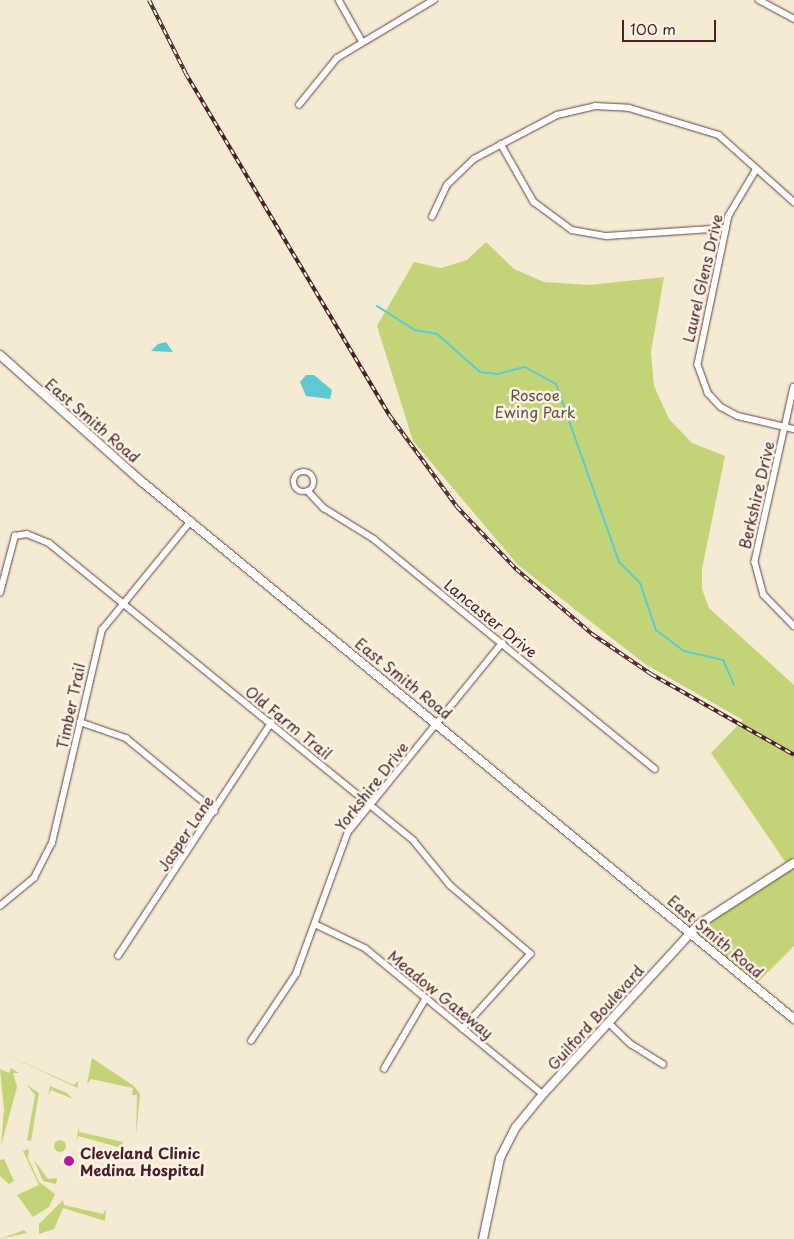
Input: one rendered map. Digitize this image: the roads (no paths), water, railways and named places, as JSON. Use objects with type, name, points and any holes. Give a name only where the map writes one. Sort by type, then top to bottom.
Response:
[{"type":"street","points":[[339,0],[362,41]]},
{"type":"street","points":[[299,105],[325,69],[362,41],[434,0]]},
{"type":"street","points":[[759,0],[794,19]]},
{"type":"street","points":[[432,217],[456,175],[501,144],[571,110],[615,106],[719,135],[794,202]]},
{"type":"street","points":[[501,144],[534,202],[572,230],[607,236],[726,228]]},
{"type":"street","name":"Laurel Glens Drive","points":[[757,169],[734,202],[726,228],[698,349],[700,375],[708,393],[730,412],[794,429]]},
{"type":"street","name":"East Smith Road","points":[[0,355],[68,419],[794,1019]]},
{"type":"street","name":"Berkshire Drive","points":[[794,387],[755,562],[764,595],[794,626]]},
{"type":"street","name":"Lancaster Drive","points":[[308,491],[502,643],[655,769]]},
{"type":"street","name":"Timber Trail","points":[[0,906],[27,886],[48,856],[98,639],[123,602],[190,521]]},
{"type":"street","name":"Old Farm Trail","points":[[0,593],[15,536],[34,536],[50,543],[414,841],[450,885],[532,954],[463,1029]]},
{"type":"street","name":"Yorkshire Drive","points":[[251,1041],[296,974],[316,925],[329,877],[348,832],[502,643]]},
{"type":"street","points":[[80,722],[126,738],[215,811]]},
{"type":"street","name":"Jasper Lane","points":[[118,956],[215,811],[246,755],[271,723]]},
{"type":"street","name":"Guilford Boulevard","points":[[483,1239],[500,1158],[516,1127],[543,1094],[690,932],[794,863]]},
{"type":"street","name":"Meadow Gateway","points":[[316,925],[365,948],[543,1094]]},
{"type":"street","points":[[384,1069],[426,998]]},
{"type":"street","points":[[608,1022],[632,1044],[663,1064]]},
{"type":"water","points":[[166,342],[173,352],[151,351],[158,344]]},
{"type":"water","points":[[306,375],[314,375],[332,390],[330,399],[306,396],[300,382]]},
{"type":"waterway","points":[[377,306],[415,330],[437,334],[480,372],[498,374],[525,367],[556,384],[619,562],[640,583],[656,630],[684,651],[723,660],[734,685]]},
{"type":"railway","points":[[149,0],[186,74],[390,416],[457,507],[516,569],[592,634],[651,674],[794,755]]},
{"type":"place","name":"Cleveland Clinic Medina Hospital","points":[[69,1161]]},
{"type":"park label","name":"Roscoe Ewing Park","points":[[535,402]]}]
